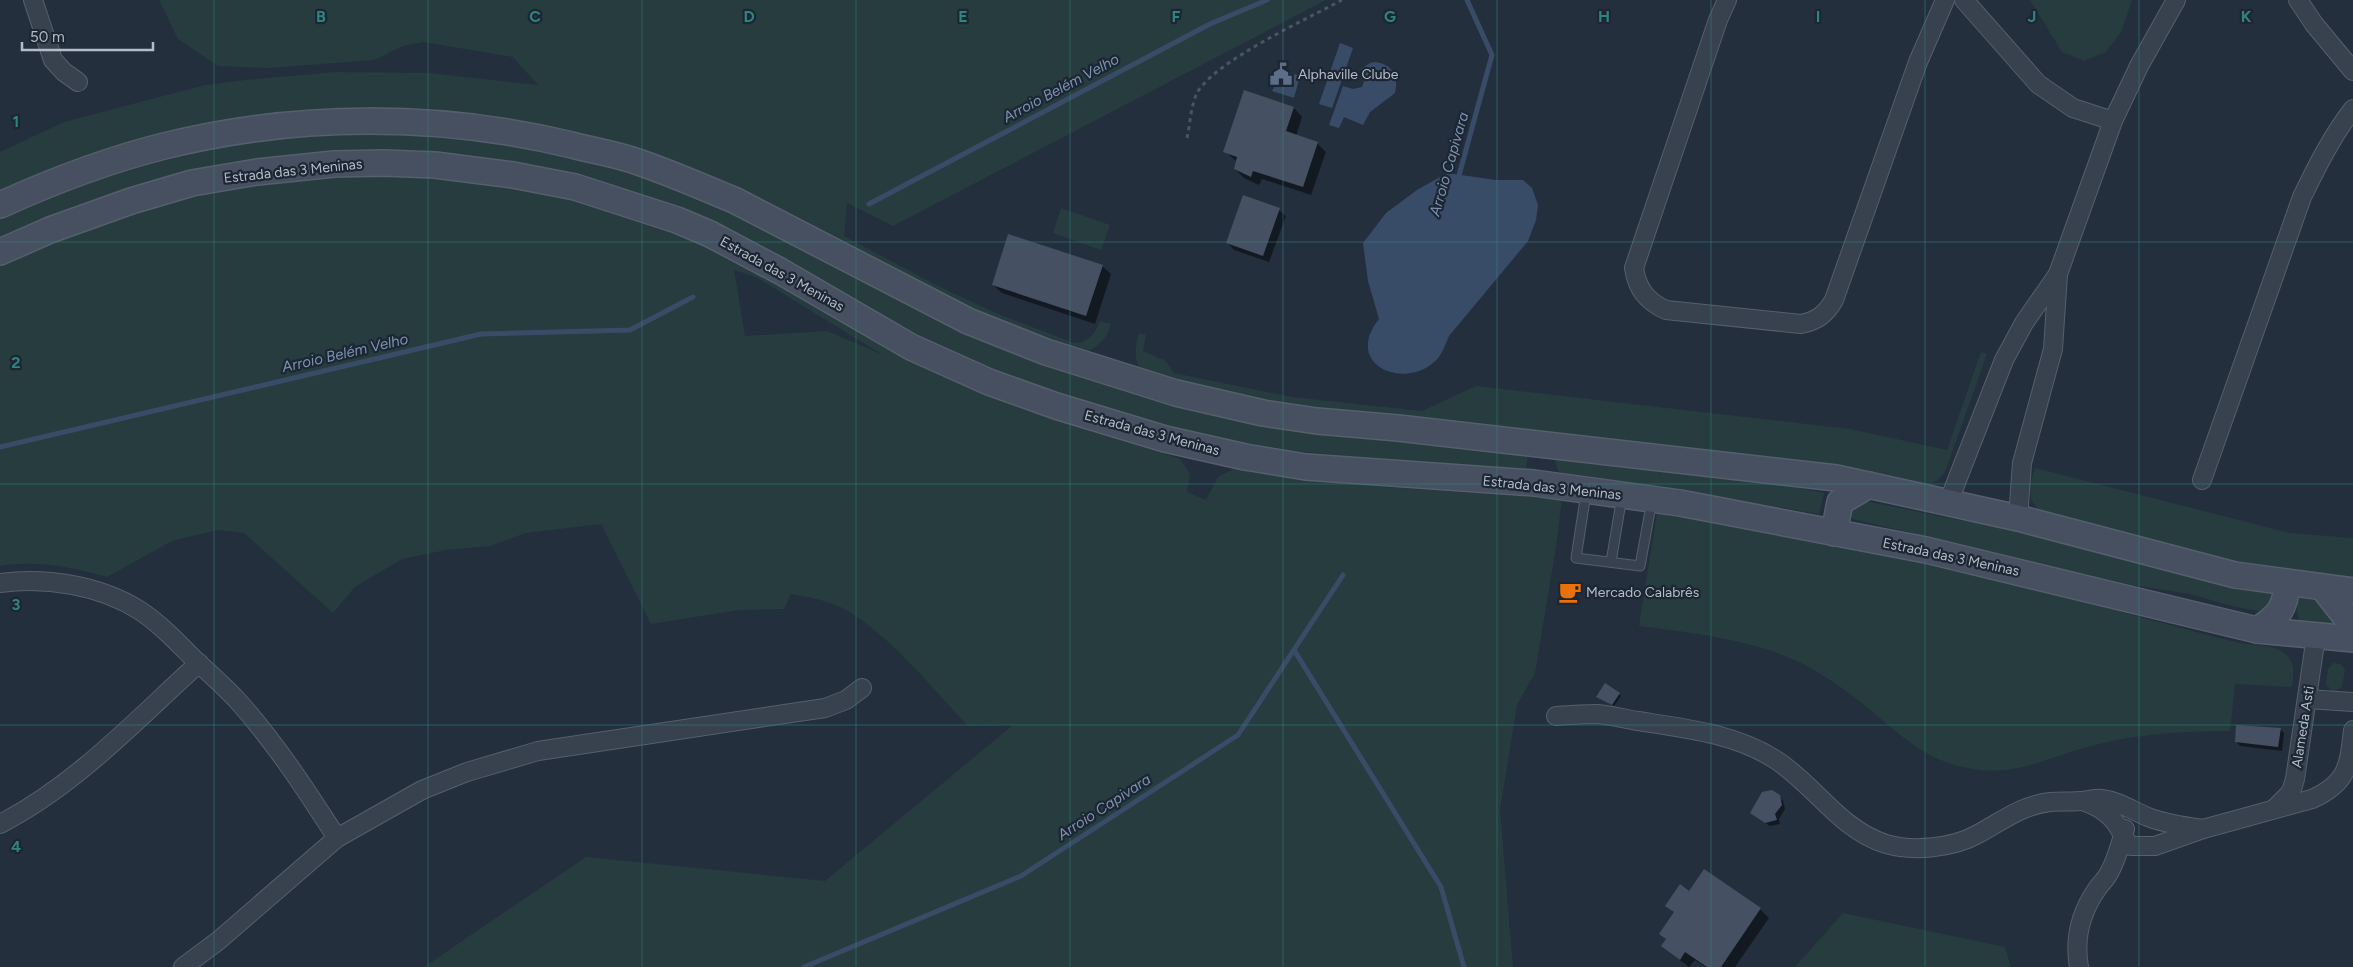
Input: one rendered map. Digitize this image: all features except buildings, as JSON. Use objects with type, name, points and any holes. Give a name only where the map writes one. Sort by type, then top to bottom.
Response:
[{"type":"main road","points":[[0,205],[34,190],[120,159],[164,146],[214,136],[340,122],[482,128],[534,136],[637,161],[688,181],[734,200],[820,247],[968,321],[1046,352],[1176,393],[1264,413],[1317,421],[1398,428],[1836,478],[2018,518],[2108,540],[2194,565],[2288,584],[2353,591]]},
{"type":"main road","name":"Estrada das 3 Meninas","points":[[0,252],[50,230],[130,200],[192,183],[257,172],[334,164],[384,163],[435,165],[513,175],[575,187],[677,220],[710,234],[780,271],[910,348],[989,382],[1056,406],[1165,439],[1245,457],[1306,467],[1534,483],[1652,500],[1926,550],[2143,604],[2258,630],[2353,639]]},
{"type":"main road","points":[[1534,483],[1537,444]]},
{"type":"main road","points":[[1834,533],[1840,502],[1869,485]]},
{"type":"main road","points":[[2258,630],[2276,617],[2282,608],[2288,584]]},
{"type":"main road","points":[[2324,588],[2353,626]]},
{"type":"street","points":[[33,0],[54,60],[64,72],[78,82]]},
{"type":"street","points":[[1727,0],[1718,20],[1634,268],[1636,279],[1640,290],[1666,310],[1802,324],[1814,322],[1822,316],[1834,300],[1918,62],[1945,0]]},
{"type":"street","points":[[1964,0],[2038,84],[2073,108],[2113,121]]},
{"type":"street","points":[[1979,0],[1990,28]]},
{"type":"street","points":[[1948,503],[2004,360],[2024,323],[2058,274],[2113,121],[2139,66],[2176,0]]},
{"type":"street","points":[[2298,0],[2314,24],[2353,71]]},
{"type":"street","points":[[2202,480],[2302,197],[2326,149],[2340,125],[2353,109]]},
{"type":"street","points":[[2018,518],[2022,462],[2053,349],[2058,274]]},
{"type":"street","points":[[0,583],[18,581],[46,582],[76,586],[108,595],[138,610],[155,622],[236,699],[284,758],[337,838]]},
{"type":"street","name":"Alameda Asti","points":[[2273,811],[2284,800],[2295,779],[2316,636]]},
{"type":"street","points":[[0,824],[44,798],[71,778],[199,663]]},
{"type":"street","points":[[183,967],[218,941],[337,838],[422,790],[509,758],[566,746],[825,708],[846,700],[862,688]]},
{"type":"street","points":[[2307,699],[2353,702]]},
{"type":"street","points":[[1556,716],[1598,714],[1666,725],[1724,737],[1753,748],[1775,759],[1801,780],[1843,821],[1864,834],[1887,844],[1929,846],[1960,841],[1976,835],[2004,818],[2032,805],[2050,802],[2103,799],[2123,805],[2149,818]]},
{"type":"street","points":[[2108,874],[2155,846],[2203,829],[2273,811],[2325,793],[2337,784],[2345,774],[2353,730]]},
{"type":"street","points":[[2082,801],[2105,811],[2113,820],[2123,838],[2131,846],[2155,846]]},
{"type":"street","points":[[2079,967],[2077,957],[2080,922],[2096,890],[2108,874],[2127,826],[2139,818],[2149,818],[2203,829]]},
{"type":"lane","points":[[1586,490],[1576,558],[1640,566],[1652,500]]},
{"type":"lane","points":[[1611,562],[1622,496]]},
{"type":"path","points":[[1187,138],[1196,95],[1212,74],[1342,0]]},
{"type":"green space","points":[[159,0],[1326,0],[893,226],[847,203],[844,236],[938,286],[998,314],[1074,343],[1079,343],[1091,336],[1100,321],[1111,324],[1101,342],[1083,353],[1017,334],[700,174],[336,113],[0,197],[0,152],[64,122],[205,85],[334,72],[429,73],[538,85],[513,57],[423,42],[403,46],[374,60],[268,68],[218,66],[178,39]]},
{"type":"green space","points":[[2030,0],[2132,0],[2121,32],[2106,52],[2084,61],[2062,52]]},
{"type":"green space","points":[[426,131],[583,155],[687,189],[1044,363],[1528,452],[1526,471],[1303,452],[1226,440],[1144,421],[1049,390],[983,364],[915,333],[741,240],[629,194],[327,156],[0,242],[0,216],[120,169],[201,148],[300,134]]},
{"type":"green space","points":[[393,172],[563,193],[680,232],[867,331],[903,357],[978,391],[1031,412],[1180,459],[1190,474],[1187,492],[1206,500],[1218,477],[1236,468],[1369,486],[1562,499],[1535,673],[1517,705],[1500,810],[1513,967],[424,967],[586,857],[825,881],[1013,725],[968,726],[911,664],[879,634],[846,610],[819,600],[791,594],[784,609],[739,610],[651,624],[601,524],[526,533],[490,546],[446,550],[402,559],[355,587],[333,613],[244,533],[217,530],[172,541],[107,577],[80,570],[41,564],[0,566],[0,263],[43,242],[167,199],[266,180]],"holes":[[[734,270],[756,277],[883,355],[827,331],[745,336]]]},
{"type":"green space","points":[[1061,208],[1110,225],[1101,250],[1053,233]]},
{"type":"green space","points":[[1139,333],[1146,335],[1143,351],[1166,361],[1174,373],[1292,397],[1422,411],[1476,386],[1850,429],[1947,450],[1981,352],[1987,354],[1945,472],[1937,481],[1926,485],[1298,409],[1142,372],[1137,362],[1136,353]]},
{"type":"green space","points":[[1558,457],[1747,478],[1824,493],[1819,514],[1664,487],[1565,477],[1558,471],[1555,461]]},
{"type":"green space","points":[[2035,468],[2290,533],[2353,538],[2353,581],[2247,566],[2043,513],[2033,503],[2031,498],[2030,487]]},
{"type":"green space","points":[[1865,501],[1958,520],[2029,528],[2269,591],[2273,601],[2262,612],[2190,594],[2132,585],[1850,517],[1849,505]]},
{"type":"green space","points":[[1657,513],[1895,556],[1973,573],[2025,585],[2240,643],[2274,648],[2284,653],[2291,661],[2294,673],[2292,687],[2235,684],[2230,731],[2142,736],[2091,746],[2013,769],[1980,770],[1962,767],[1932,756],[1906,740],[1842,688],[1795,660],[1752,645],[1639,626]]},
{"type":"green space","points":[[2299,595],[2315,598],[2345,628],[2299,621],[2296,605]]},
{"type":"green space","points":[[2333,663],[2341,664],[2345,670],[2342,687],[2333,692],[2326,684],[2328,669]]},
{"type":"green space","points":[[1843,913],[2005,947],[2011,967],[1795,967]]},
{"type":"water","points":[[1340,43],[1353,48],[1332,108],[1319,104]]},
{"type":"water","points":[[1375,62],[1386,65],[1393,72],[1396,82],[1395,93],[1370,112],[1363,125],[1344,117],[1339,128],[1329,125],[1343,86],[1353,89],[1362,87],[1365,79],[1361,69]]},
{"type":"water","points":[[1291,73],[1300,76],[1294,98],[1272,91],[1280,77]]},
{"type":"water","points":[[1447,173],[1496,180],[1523,180],[1532,188],[1538,205],[1536,220],[1528,241],[1449,336],[1436,361],[1421,370],[1407,374],[1393,373],[1381,368],[1372,360],[1368,349],[1370,335],[1379,319],[1368,281],[1363,243],[1386,213],[1417,190]]},
{"type":"waterway","name":"Arroio Belém Velho","points":[[869,204],[1210,24],[1267,0]]},
{"type":"waterway","name":"Arroio Capivara","points":[[1458,179],[1492,55],[1467,0]]},
{"type":"waterway","name":"Arroio Belém Velho","points":[[0,447],[481,334],[630,330],[693,297]]},
{"type":"waterway","name":"Arroio Capivara","points":[[804,967],[1021,876],[1238,735],[1343,575]]},
{"type":"waterway","points":[[1294,650],[1441,887],[1464,967]]},
{"type":"place","name":"Alphaville Clube","points":[[1281,74]]},
{"type":"place","name":"Mercado Calabrês","points":[[1570,592]]}]
